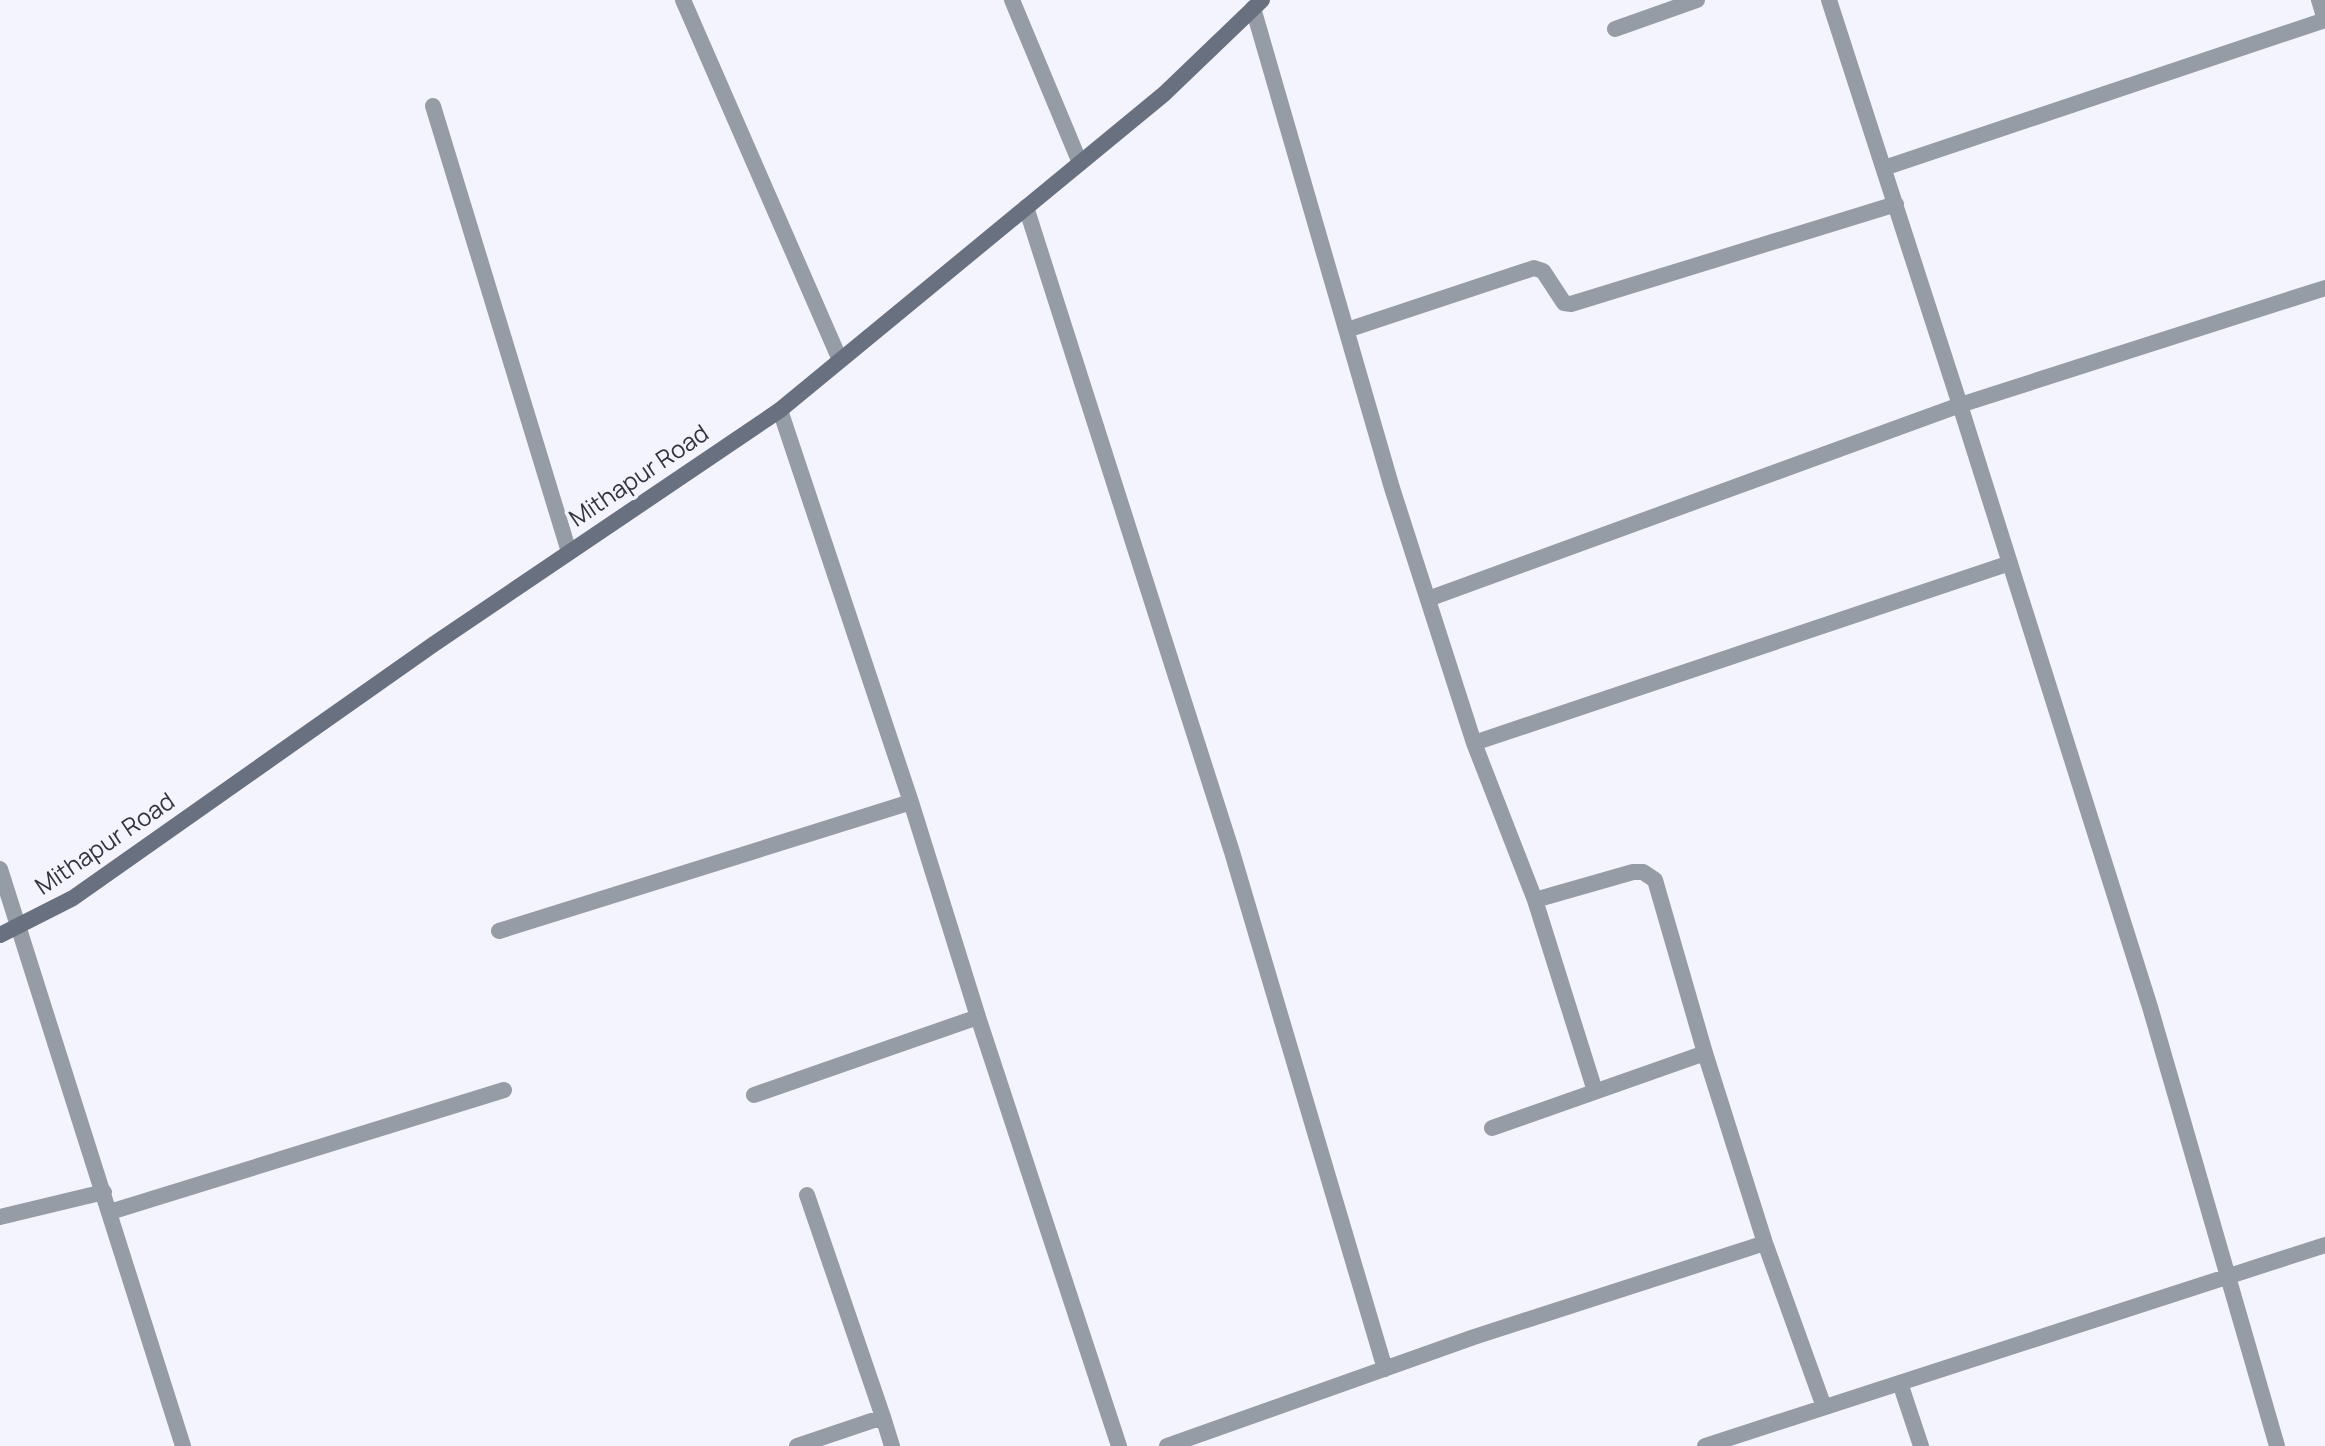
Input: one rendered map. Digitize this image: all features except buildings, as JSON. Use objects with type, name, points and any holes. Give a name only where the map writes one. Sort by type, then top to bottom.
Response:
[{"type":"street","points":[[683,0],[840,360]]},
{"type":"street","points":[[1012,0],[1080,163]]},
{"type":"street","points":[[1615,29],[1697,0]]},
{"type":"street","points":[[1829,0],[2150,1007],[2277,1446]]},
{"type":"street","points":[[1884,168],[2325,20],[2319,0]]},
{"type":"street","points":[[1257,4],[1392,488],[1474,743],[1535,900],[1595,1091]]},
{"type":"street","name":"Mithapur Road","points":[[0,935],[73,898],[434,644],[780,410],[1164,94],[1257,4]]},
{"type":"street","points":[[433,106],[569,552]]},
{"type":"street","points":[[1347,330],[1534,268],[1543,271],[1564,303],[1571,304],[1896,204]]},
{"type":"street","points":[[1026,207],[1232,852],[1385,1369]]},
{"type":"street","points":[[1428,599],[1960,405],[2325,288]]},
{"type":"street","points":[[780,410],[911,802],[1119,1446]]},
{"type":"street","points":[[1474,743],[2010,563]]},
{"type":"street","points":[[499,931],[911,802]]},
{"type":"street","points":[[0,869],[183,1446]]},
{"type":"street","points":[[1535,900],[1633,872],[1643,872],[1655,880],[1765,1243],[1824,1407]]},
{"type":"street","points":[[754,1095],[978,1017]]},
{"type":"street","points":[[1492,1128],[1705,1053]]},
{"type":"street","points":[[110,1212],[504,1090]]},
{"type":"street","points":[[0,1217],[104,1192]]},
{"type":"street","points":[[807,1195],[892,1446]]},
{"type":"street","points":[[1167,1446],[1489,1333],[1765,1243]]},
{"type":"street","points":[[1705,1446],[2325,1245]]},
{"type":"street","points":[[1900,1383],[1921,1446]]},
{"type":"street","points":[[797,1446],[883,1417]]}]
